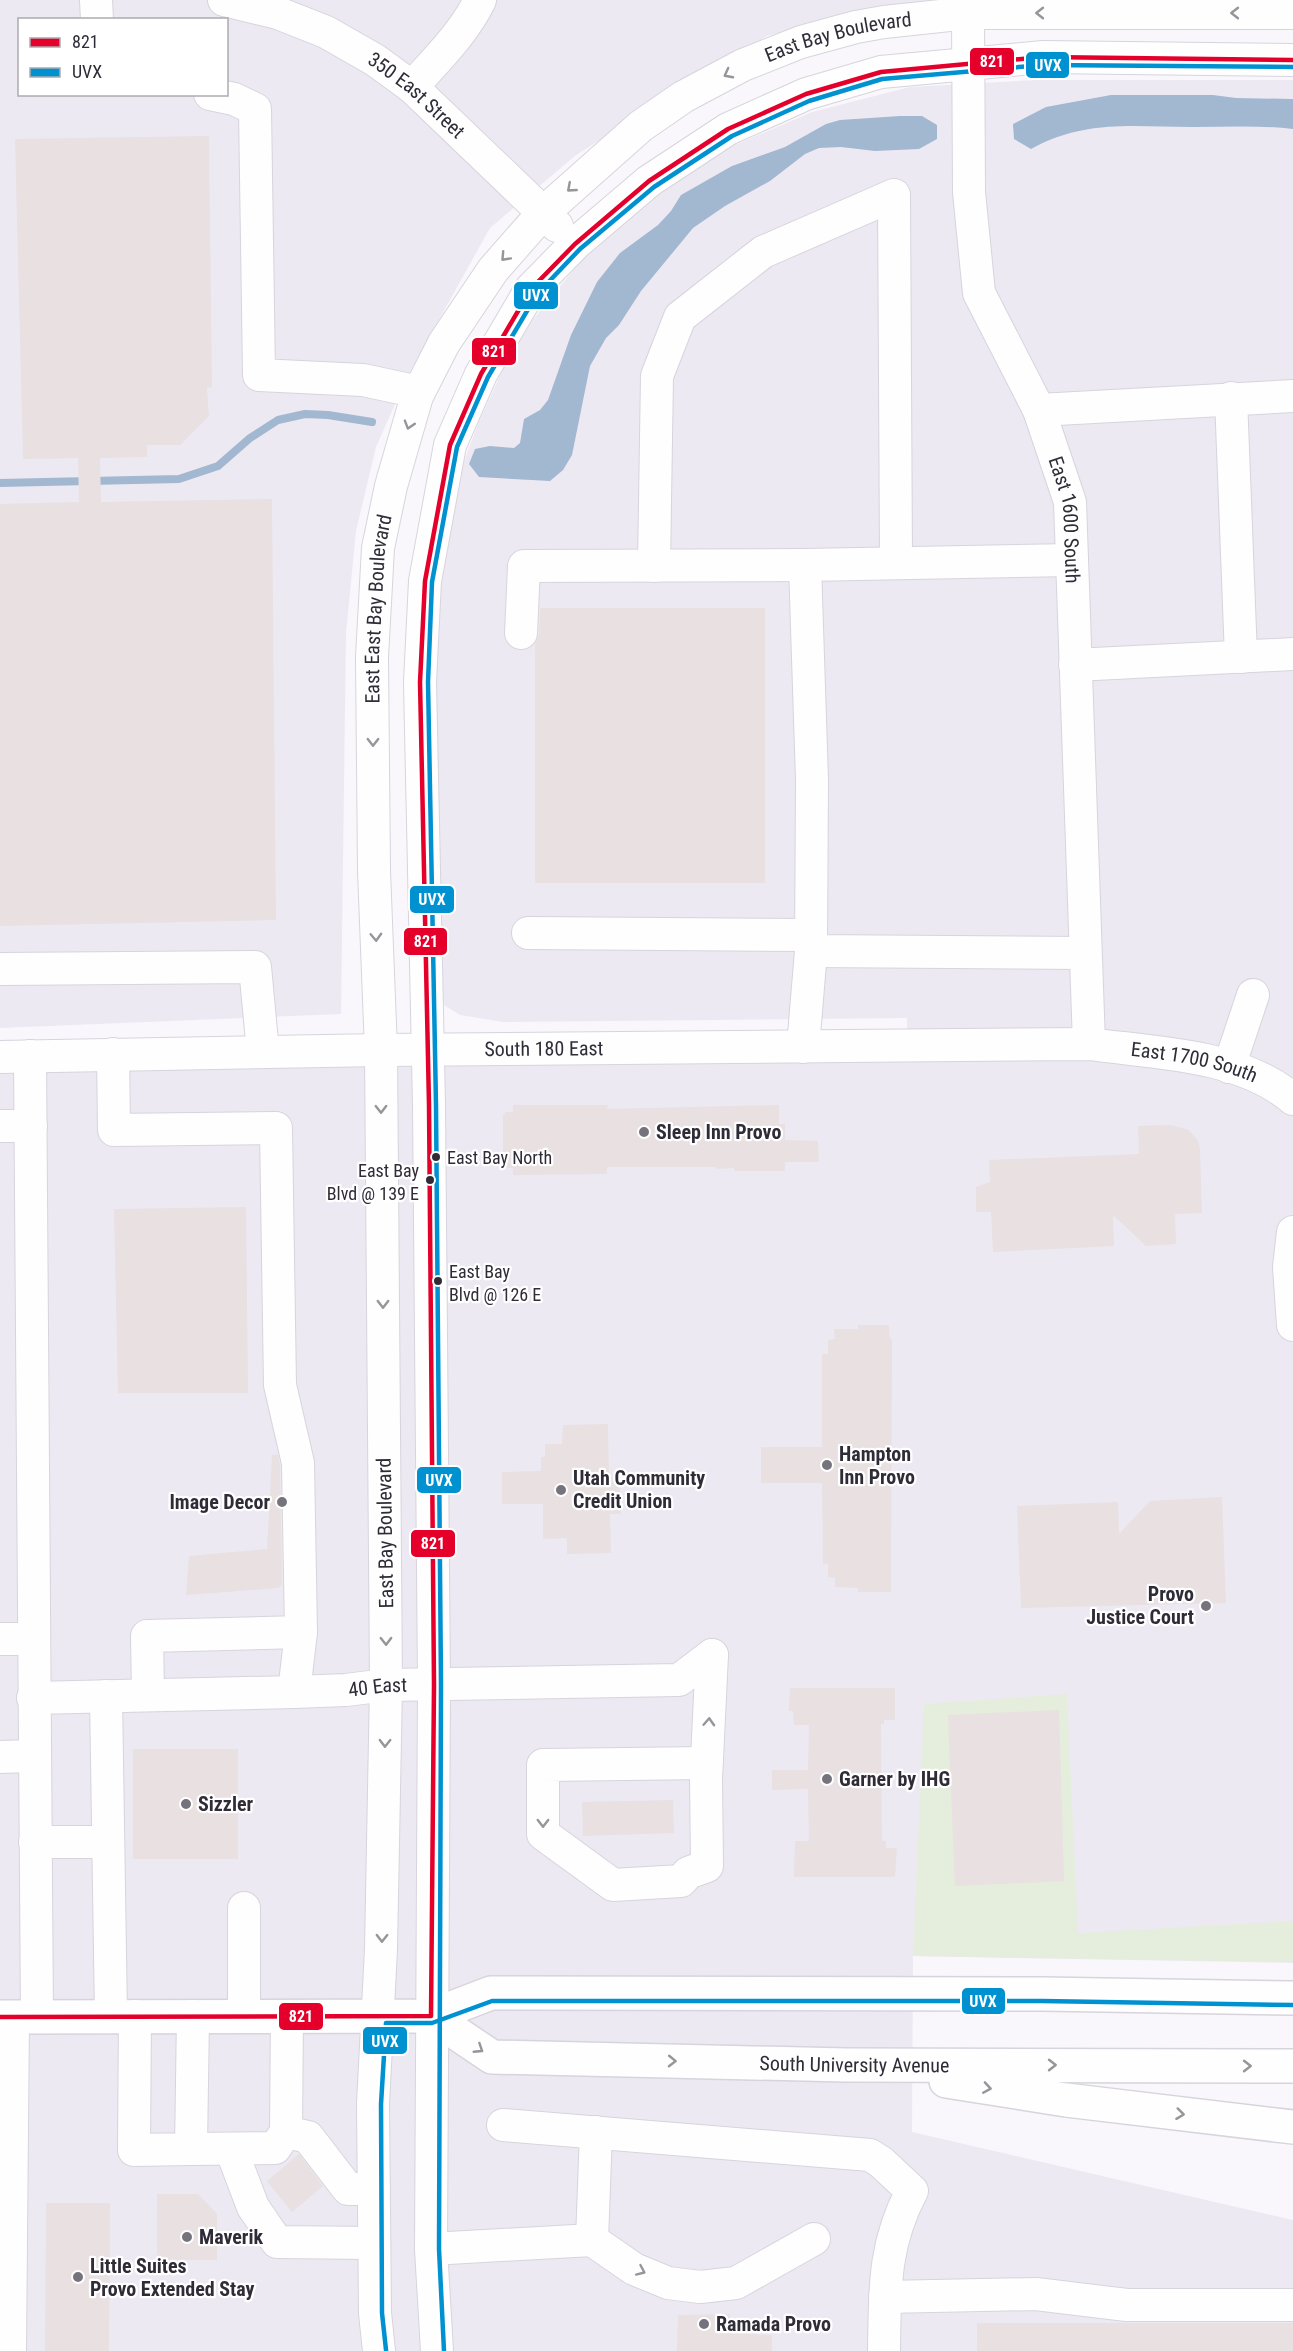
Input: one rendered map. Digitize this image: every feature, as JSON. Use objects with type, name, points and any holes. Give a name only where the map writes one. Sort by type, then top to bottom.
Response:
[{"type":"highway","points":[[17,2017],[431,2016],[491,1993],[1042,1994],[1293,1998]]},
{"type":"highway","name":"South University Avenue","points":[[431,2016],[492,2057],[846,2065],[1293,2066]]},
{"type":"highway","points":[[846,2065],[1066,2100],[1293,2127]]},
{"type":"street","points":[[96,0],[97,18]]},
{"type":"street","points":[[412,87],[449,46],[480,0]]},
{"type":"street","name":"350 East Street","points":[[243,2],[326,32],[375,60],[412,87],[575,244]]},
{"type":"street","name":"East Bay Boulevard","points":[[543,213],[641,126],[683,97],[743,65],[801,42],[856,27],[968,13],[1293,13]]},
{"type":"street","name":"East 1600 South","points":[[968,13],[969,192],[979,293],[1039,410],[1070,502],[1089,1044]]},
{"type":"street","points":[[437,2351],[431,2249],[434,1685],[430,1125],[420,682],[425,581],[450,445],[481,374],[531,289],[575,244],[649,181],[728,129],[796,98],[882,72],[969,66],[1043,57],[1293,60]]},
{"type":"street","points":[[220,96],[234,99],[255,109],[259,375],[363,380],[419,392]]},
{"type":"street","points":[[654,566],[657,376],[680,317],[763,252],[894,195],[896,563]]},
{"type":"street","name":"East East Bay Boulevard","points":[[381,1050],[374,871],[372,657],[378,548],[390,486],[419,392],[444,343],[493,270],[543,213]]},
{"type":"street","points":[[1039,410],[1293,396]]},
{"type":"street","points":[[1231,398],[1241,657]]},
{"type":"street","points":[[521,633],[524,566],[805,565],[1072,560]]},
{"type":"street","points":[[803,1047],[811,943],[812,780],[805,565]]},
{"type":"street","points":[[1075,665],[1293,654]]},
{"type":"street","points":[[528,933],[1085,953]]},
{"type":"street","points":[[0,969],[255,967],[263,1052]]},
{"type":"street","points":[[1230,1067],[1253,995]]},
{"type":"street","name":"South 180 East","points":[[15,1056],[381,1050],[1089,1044]]},
{"type":"street","name":"East 1700 South","points":[[1089,1044],[1196,1058],[1230,1067],[1276,1085],[1293,1099]]},
{"type":"street","name":"East Bay Boulevard","points":[[379,2351],[375,2313],[373,2104],[379,2015],[386,1685],[381,1050]]},
{"type":"street","points":[[113,1054],[114,1130],[276,1128],[280,1385],[298,1462],[301,1632],[294,1692]]},
{"type":"street","points":[[10,2351],[17,2017],[35,1842],[31,1126],[15,1056]]},
{"type":"street","points":[[0,1126],[31,1126]]},
{"type":"street","points":[[1293,1232],[1291,1267],[1293,1325]]},
{"type":"street","points":[[148,1695],[147,1636],[301,1632]]},
{"type":"street","points":[[0,1639],[33,1639]]},
{"type":"street","name":"40 East","points":[[33,1698],[294,1692],[346,1690],[386,1685],[679,1680],[712,1655],[707,1763]]},
{"type":"street","points":[[106,1696],[108,1842],[134,2150],[275,2148],[286,2132],[287,2016]]},
{"type":"street","points":[[0,1757],[34,1756]]},
{"type":"street","points":[[707,1763],[707,1866],[688,1873],[681,1881],[613,1885],[543,1834],[543,1764],[707,1763]]},
{"type":"street","points":[[580,1764],[613,1786],[676,1783],[686,1789],[688,1873]]},
{"type":"street","points":[[35,1842],[108,1842]]},
{"type":"street","points":[[244,1908],[244,2015]]},
{"type":"street","points":[[191,2149],[193,2016]]},
{"type":"street","points":[[502,2125],[858,2152],[870,2155],[881,2162],[912,2191],[892,2236],[885,2297],[884,2351]]},
{"type":"street","points":[[286,2132],[308,2137],[348,2189],[374,2189]]},
{"type":"street","points":[[592,2240],[596,2132]]},
{"type":"street","points":[[231,2148],[253,2206],[277,2242],[374,2243]]},
{"type":"street","points":[[431,2249],[592,2240],[634,2269],[668,2283],[700,2287],[736,2283],[814,2240]]},
{"type":"street","points":[[885,2297],[1036,2294],[1127,2305],[1293,2305]]},
{"type":"shaded area","points":[[0,0],[1024,0],[893,4],[767,36],[576,155],[490,228],[407,377],[376,447],[356,531],[346,633],[341,1014],[0,1028]]},
{"type":"shaded area","points":[[1036,80],[1293,80],[1293,1963],[913,1956],[912,2132],[1293,2220],[1293,2351],[0,2351],[0,1056],[907,1046],[907,1018],[503,1022],[460,1015],[442,1004],[429,599],[444,515],[479,421],[517,339],[603,234],[672,180],[728,148],[812,112],[910,87]]},
{"type":"green space","points":[[1067,1694],[1078,1933],[1293,1921],[1293,1962],[913,1956],[924,1704]]},
{"type":"water","points":[[1111,95],[1213,95],[1236,98],[1293,99],[1293,129],[1110,127],[1071,133],[1051,139],[1031,149],[1014,139],[1013,124],[1046,107]]},
{"type":"water","points":[[922,116],[937,125],[937,139],[919,149],[875,151],[841,147],[819,148],[805,154],[770,181],[725,206],[693,228],[641,291],[619,325],[606,338],[590,366],[572,455],[563,470],[550,481],[479,477],[469,464],[475,449],[490,446],[514,448],[520,443],[524,419],[540,410],[548,400],[571,335],[597,282],[620,253],[658,225],[681,195],[732,166],[785,147],[826,124],[840,120]]},
{"type":"building","points":[[209,136],[212,387],[207,388],[209,416],[180,445],[147,445],[147,457],[100,458],[101,502],[272,499],[276,920],[0,926],[0,504],[79,502],[78,458],[23,459],[15,139]]},
{"type":"building","points":[[540,608],[765,608],[765,883],[535,883],[535,644],[539,634]]},
{"type":"building","name":"Sleep Inn Provo","points":[[513,1105],[608,1105],[607,1109],[779,1105],[779,1124],[785,1124],[785,1140],[818,1141],[819,1162],[785,1162],[785,1171],[734,1171],[734,1168],[716,1169],[716,1167],[607,1167],[607,1174],[513,1175],[513,1168],[503,1168],[503,1114],[513,1112]]},
{"type":"building","points":[[1171,1125],[1189,1130],[1198,1141],[1200,1149],[1202,1213],[1175,1214],[1176,1244],[1146,1246],[1113,1215],[1114,1246],[993,1252],[991,1212],[976,1212],[976,1187],[990,1182],[989,1160],[1139,1154],[1138,1126]]},
{"type":"building","points":[[246,1207],[248,1393],[118,1393],[114,1209]]},
{"type":"building","name":"Hampton Inn Provo","points":[[858,1325],[889,1325],[890,1339],[892,1339],[891,1592],[858,1592],[858,1588],[835,1587],[835,1578],[828,1577],[828,1564],[823,1564],[822,1483],[761,1483],[761,1447],[822,1447],[822,1354],[828,1354],[828,1340],[835,1339],[834,1329],[858,1329]]},
{"type":"building","name":"Utah Community Credit Union","points":[[608,1424],[609,1477],[620,1477],[621,1514],[610,1514],[611,1553],[567,1554],[567,1538],[543,1539],[543,1504],[502,1504],[502,1472],[541,1471],[541,1457],[545,1457],[545,1444],[562,1444],[563,1425]]},
{"type":"building","name":"Image Decor","points":[[272,1455],[278,1455],[280,1465],[282,1584],[279,1588],[186,1595],[189,1556],[267,1549]]},
{"type":"building","points":[[1222,1497],[1226,1603],[1021,1608],[1017,1506],[1118,1502],[1119,1534],[1150,1501]]},
{"type":"building","name":"Garner by IHG","points":[[790,1688],[895,1688],[895,1720],[884,1720],[884,1724],[881,1724],[882,1841],[886,1841],[886,1848],[897,1848],[895,1877],[794,1877],[795,1841],[809,1841],[808,1789],[772,1790],[772,1770],[808,1770],[809,1725],[794,1725],[793,1711],[789,1711]]},
{"type":"building","points":[[1059,1710],[1064,1881],[955,1886],[948,1715]]},
{"type":"building","name":"Sizzler","points":[[133,1749],[238,1749],[238,1859],[133,1859]]},
{"type":"building","points":[[673,1800],[674,1833],[583,1836],[582,1802]]},
{"type":"building","name":"Maverik","points":[[299,2154],[323,2186],[292,2212],[267,2181]]},
{"type":"building","name":"Maverik","points":[[157,2194],[198,2194],[217,2214],[217,2260],[157,2260]]},
{"type":"building","name":"Little Suites Provo Extended Stay","points":[[46,2203],[110,2203],[109,2351],[45,2351]]},
{"type":"building","name":"Ramada Provo","points":[[730,2314],[729,2333],[772,2335],[772,2351],[677,2351],[678,2315]]},
{"type":"building","points":[[977,2323],[1293,2323],[1293,2351],[977,2351]]},
{"type":"waterway","points":[[0,483],[179,479],[218,466],[250,438],[278,420],[305,414],[372,422]]},
{"type":"transit line","name":"821","points":[[0,2017],[431,2016],[434,1685],[429,1105],[420,682],[425,581],[450,445],[481,374],[531,289],[575,244],[649,181],[728,129],[806,94],[881,72],[1043,57],[1293,60]]},
{"type":"transit line","name":"UVX","points":[[444,2351],[439,2249],[441,1685],[436,1105],[428,682],[432,582],[457,447],[488,377],[537,294],[580,249],[654,187],[732,136],[809,101],[882,79],[1043,65],[1293,67]]},
{"type":"transit line","name":"UVX","points":[[386,2350],[382,2313],[381,2104],[386,2023],[432,2023],[492,2001],[1042,2001],[1293,2005]]},
{"type":"place","name":"Sleep Inn Provo","points":[[644,1132]]},
{"type":"place","name":"East Bay North","points":[[436,1157]]},
{"type":"place","name":"East Bay Blvd @ 139 E","points":[[430,1180]]},
{"type":"place","name":"East Bay Blvd @ 126 E","points":[[438,1281]]},
{"type":"place","name":"Hampton Inn Provo","points":[[827,1465]]},
{"type":"place","name":"Utah Community Credit Union","points":[[561,1490]]},
{"type":"place","name":"Image Decor","points":[[282,1502]]},
{"type":"place","name":"Provo Justice Court","points":[[1206,1606]]},
{"type":"place","name":"Garner by IHG","points":[[827,1779]]},
{"type":"place","name":"Sizzler","points":[[186,1804]]},
{"type":"place","name":"Maverik","points":[[187,2237]]},
{"type":"place","name":"Little Suites Provo Extended Stay","points":[[78,2277]]},
{"type":"place","name":"Ramada Provo","points":[[704,2324]]}]
